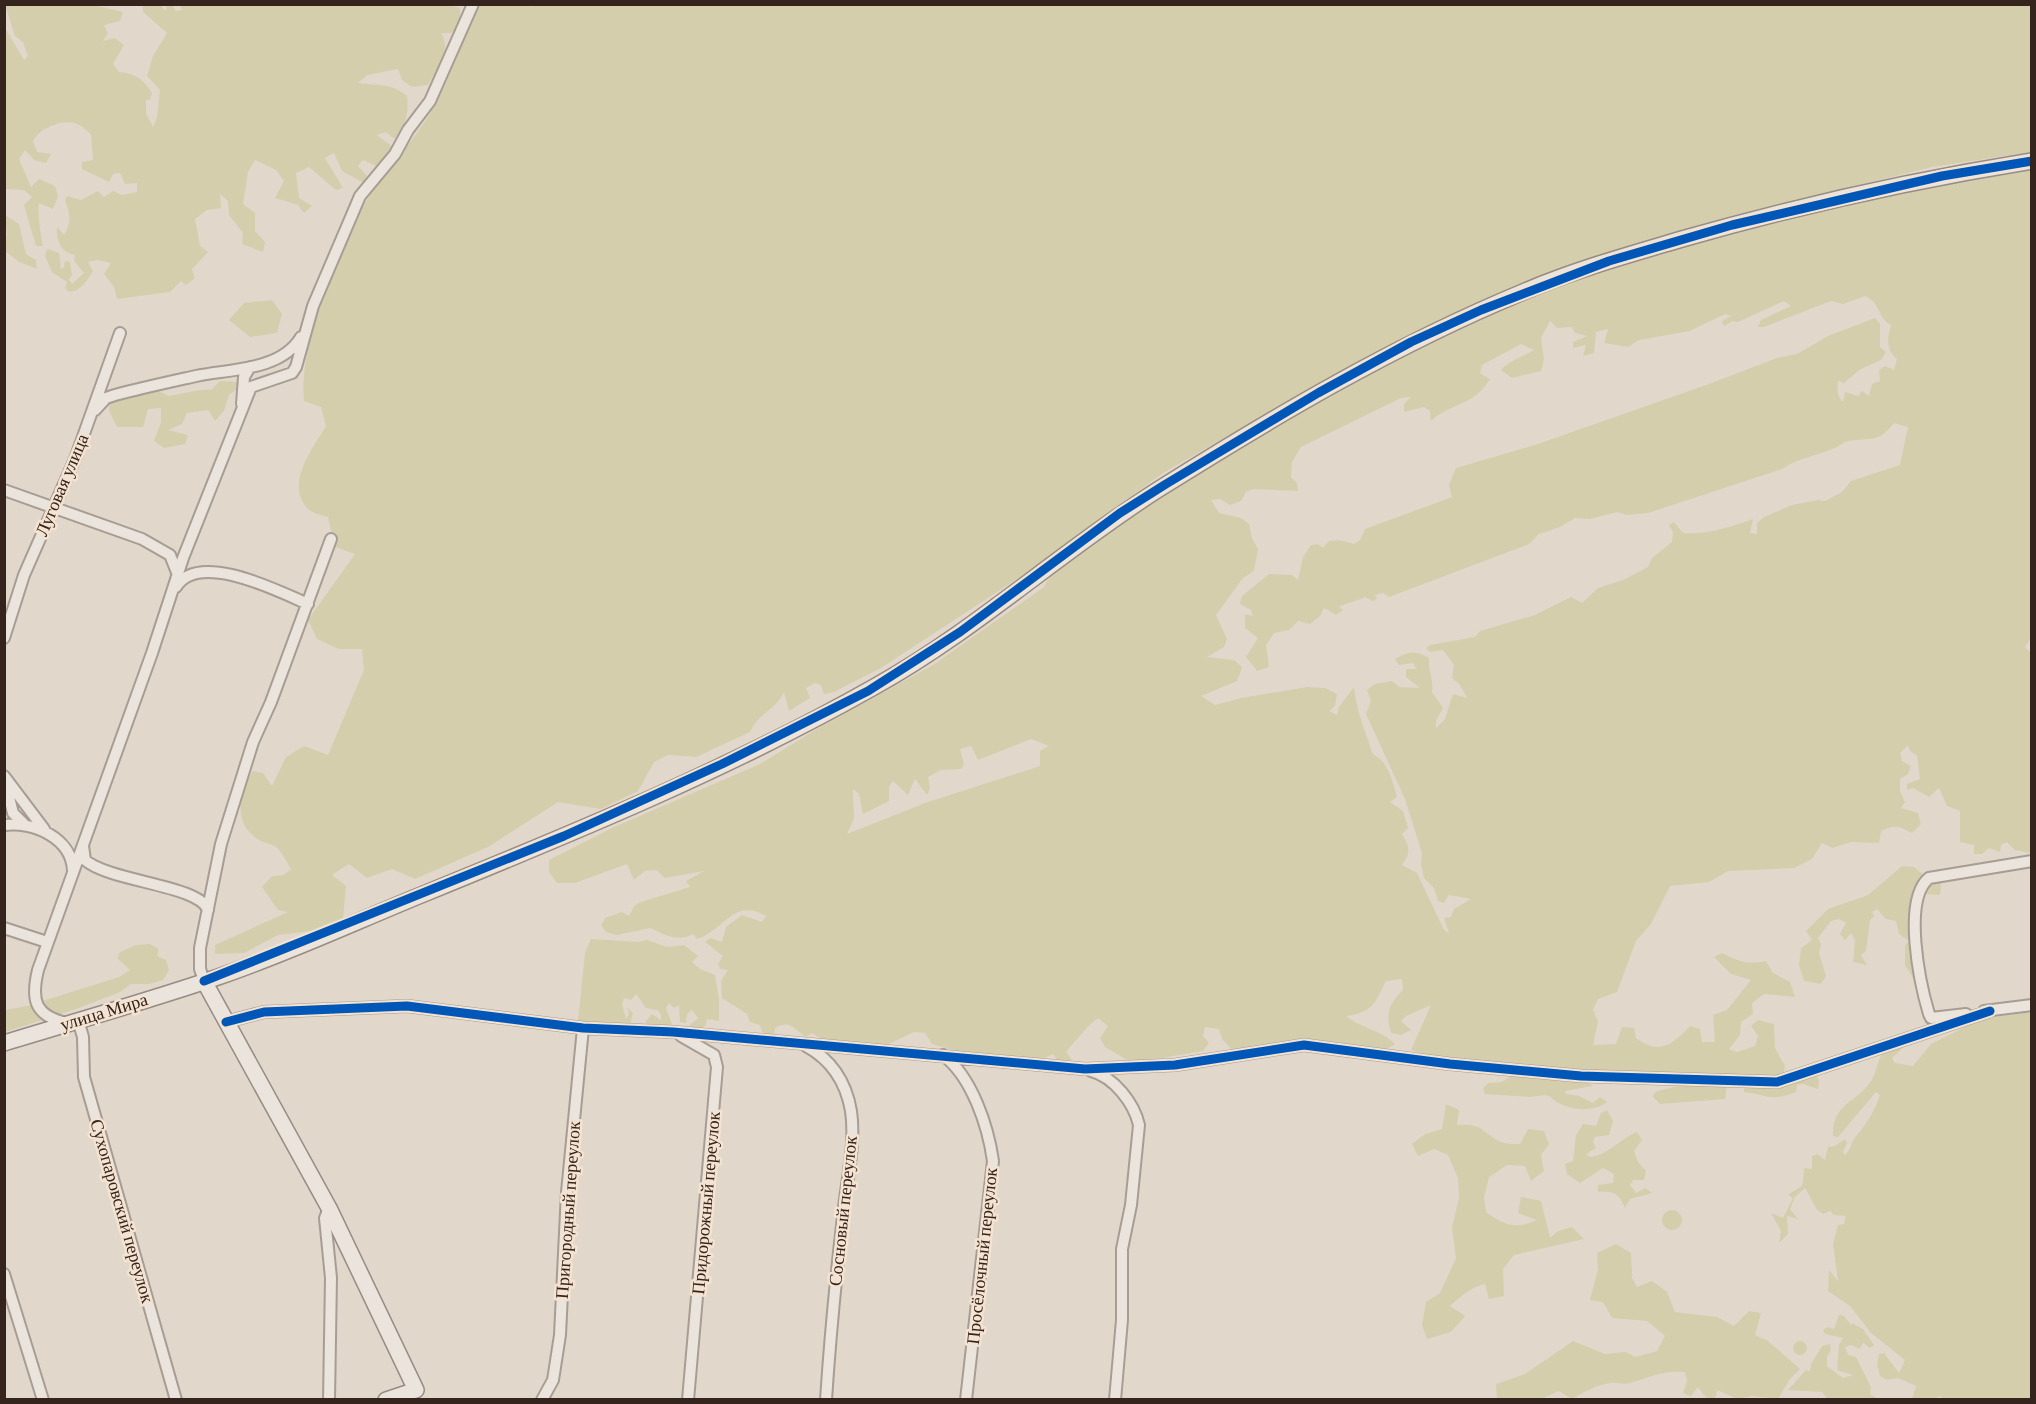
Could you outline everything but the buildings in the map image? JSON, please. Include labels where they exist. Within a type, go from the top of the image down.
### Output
[{"type":"street","points":[[91,415],[106,398],[221,371],[250,367],[289,351],[296,345],[360,196],[395,154],[408,130],[430,101],[473,4]]},
{"type":"street","name":"улица Мира","points":[[4,1043],[204,981],[564,837],[722,764],[868,691],[916,662],[1120,513],[1318,393],[1412,342],[1481,310],[1609,261],[1732,225],[1942,176],[2031,161]]},
{"type":"street","points":[[73,1022],[45,1015],[38,1007],[34,997],[34,985],[47,942],[73,875],[83,840],[178,575],[251,387],[292,373],[296,367],[306,326]]},
{"type":"street","name":"Луговая улица","points":[[4,639],[24,575],[91,415],[120,333]]},
{"type":"street","points":[[243,407],[244,377],[250,367]]},
{"type":"street","points":[[4,490],[142,539],[170,555],[178,575]]},
{"type":"street","points":[[331,539],[264,722],[253,742],[235,798],[221,844],[200,948],[200,969],[226,1022],[329,1208],[418,1395],[386,1400]]},
{"type":"street","points":[[173,592],[181,578],[200,570],[212,571],[268,587],[308,604]]},
{"type":"street","points":[[4,776],[49,834],[69,854],[73,875]]},
{"type":"street","points":[[4,782],[13,813],[24,824],[49,834]]},
{"type":"street","points":[[4,825],[24,824]]},
{"type":"street","points":[[83,840],[83,854],[91,865],[116,875],[198,897],[208,910]]},
{"type":"street","points":[[2031,861],[1929,878],[1919,893],[1915,920],[1916,946],[1924,999],[1931,1018],[2031,1005]]},
{"type":"street","points":[[4,928],[47,942]]},
{"type":"street","points":[[226,1022],[264,1012],[407,1006],[583,1028],[673,1032],[941,1054],[1098,1072],[1117,1088],[1137,1114],[1139,1125],[1131,1205],[1122,1249],[1122,1320],[1115,1400]]},
{"type":"street","points":[[1085,1069],[1175,1065],[1304,1045],[1450,1064],[1581,1076],[1777,1082],[1990,1011]]},
{"type":"street","name":"Сухопаровский переулок","points":[[73,1022],[83,1037],[84,1077],[176,1400]]},
{"type":"street","name":"Пригородный переулок","points":[[545,1396],[560,1335],[567,1192],[583,1028]]},
{"type":"street","name":"Придорожный переулок","points":[[673,1032],[705,1048],[714,1055],[717,1066],[688,1400]]},
{"type":"street","name":"Сосновый переулок","points":[[800,1043],[818,1053],[838,1074],[846,1092],[852,1122],[826,1400]]},
{"type":"street","name":"Просёлочный переулок","points":[[941,1054],[954,1064],[964,1080],[984,1126],[993,1161],[966,1400]]},
{"type":"street","points":[[329,1208],[325,1218],[331,1278],[329,1400]]},
{"type":"street","points":[[4,1274],[44,1400]]},
{"type":"shaded area","points":[[167,4],[172,5],[176,11],[182,10],[179,4],[443,4],[460,8],[460,26],[451,33],[441,33],[444,40],[444,53],[428,85],[412,87],[402,80],[398,69],[367,75],[358,83],[395,88],[407,96],[408,102],[403,128],[397,138],[393,138],[386,132],[377,135],[393,147],[388,156],[376,166],[363,160],[358,166],[367,176],[364,183],[342,171],[334,153],[325,158],[343,188],[336,190],[309,167],[296,173],[299,198],[312,206],[304,213],[298,205],[275,198],[284,181],[276,170],[255,160],[248,172],[243,204],[255,213],[255,231],[265,242],[263,252],[242,244],[243,233],[229,215],[228,201],[220,194],[221,208],[207,210],[195,219],[200,246],[208,252],[192,269],[195,278],[186,285],[181,281],[170,292],[117,299],[114,287],[104,274],[111,263],[97,260],[88,262],[93,271],[83,285],[69,292],[65,288],[67,282],[52,272],[45,256],[47,249],[59,253],[61,269],[65,261],[70,262],[72,275],[69,279],[72,284],[84,273],[74,261],[75,255],[62,248],[57,236],[57,227],[64,235],[69,222],[65,200],[67,196],[81,200],[98,191],[104,197],[113,191],[122,195],[137,192],[137,183],[125,184],[120,173],[113,174],[109,182],[82,169],[82,162],[93,160],[91,134],[79,125],[69,122],[51,126],[41,132],[33,141],[37,152],[51,154],[46,163],[34,160],[25,150],[19,159],[31,187],[39,179],[55,186],[58,196],[53,209],[39,203],[43,246],[36,246],[24,205],[32,197],[24,190],[5,189],[5,28],[24,60],[28,56],[23,42],[15,36],[5,5],[93,5],[123,12],[120,21],[104,25],[108,34],[103,41],[115,38],[124,45],[113,64],[119,72],[139,78],[152,93],[150,100],[146,100],[146,113],[153,127],[157,117],[160,90],[147,76],[153,56],[167,33],[143,12],[143,5],[160,5],[166,11]]},
{"type":"shaded area","points":[[534,4],[2031,5],[2031,152],[1932,167],[1711,222],[1542,276],[1453,314],[1361,360],[1163,473],[1023,575],[881,668],[834,692],[824,694],[821,685],[815,683],[806,688],[810,698],[789,711],[784,692],[750,732],[696,757],[668,755],[654,762],[638,791],[601,809],[558,802],[488,847],[415,879],[392,869],[367,878],[349,864],[332,875],[346,886],[343,918],[311,931],[278,935],[244,953],[215,954],[215,945],[288,912],[278,910],[262,887],[272,876],[284,875],[291,869],[282,853],[276,847],[261,841],[252,834],[245,827],[242,818],[241,800],[253,771],[263,773],[272,786],[286,757],[304,746],[328,755],[364,670],[362,649],[339,649],[317,639],[308,620],[355,554],[335,547],[328,517],[314,513],[307,508],[301,498],[299,488],[303,466],[326,426],[321,407],[304,401],[307,355],[321,301],[352,225],[380,181],[435,105],[479,5],[531,5],[531,8]]},
{"type":"shaded area","points":[[2031,165],[2032,636],[2025,647],[2032,654],[2031,853],[2015,850],[2007,842],[2001,845],[2000,852],[1989,848],[1982,854],[1974,854],[1974,845],[1960,842],[1960,811],[1947,806],[1939,788],[1929,797],[1913,788],[1907,790],[1907,784],[1920,779],[1917,756],[1910,751],[1908,745],[1900,753],[1902,761],[1911,766],[1908,774],[1900,779],[1900,791],[1905,802],[1901,808],[1918,813],[1921,824],[1912,833],[1900,827],[1890,827],[1881,831],[1879,843],[1851,842],[1832,848],[1822,843],[1812,859],[1794,868],[1728,871],[1709,882],[1670,886],[1651,924],[1636,941],[1617,992],[1598,999],[1593,1010],[1598,1021],[1593,1045],[1616,1044],[1622,1027],[1634,1028],[1636,1038],[1652,1046],[1665,1046],[1678,1038],[1690,1026],[1700,1029],[1702,1042],[1715,1042],[1713,1015],[1727,1010],[1751,980],[1731,974],[1714,957],[1722,953],[1743,962],[1766,961],[1773,973],[1790,982],[1795,997],[1764,994],[1752,1003],[1753,1014],[1741,1022],[1740,1035],[1729,1049],[1737,1052],[1755,1046],[1758,1036],[1751,1026],[1758,1020],[1774,1024],[1775,1048],[1785,1066],[1783,1076],[1766,1079],[1581,1072],[1478,1063],[1424,1054],[1411,1050],[1431,1005],[1406,1016],[1401,1021],[1411,1030],[1401,1035],[1391,1033],[1388,1015],[1394,1000],[1403,990],[1402,979],[1386,981],[1372,1006],[1362,1012],[1346,1016],[1383,1035],[1395,1044],[1382,1052],[1299,1039],[1254,1049],[1232,1050],[1222,1039],[1219,1029],[1205,1027],[1203,1036],[1209,1043],[1203,1051],[1132,1063],[1105,1047],[1100,1038],[1108,1026],[1098,1018],[1066,1052],[1072,1060],[1059,1062],[1053,1054],[1040,1060],[967,1054],[932,1044],[925,1033],[914,1032],[887,1045],[821,1039],[812,1033],[806,1037],[792,1026],[784,1024],[775,1028],[774,1037],[762,1032],[760,1025],[750,1022],[747,1014],[722,998],[721,981],[728,970],[720,969],[718,964],[723,956],[705,942],[710,938],[722,942],[726,927],[742,915],[762,922],[766,916],[745,910],[729,917],[715,929],[697,939],[693,934],[676,938],[650,928],[617,935],[606,932],[601,925],[605,918],[622,912],[629,916],[634,906],[641,902],[690,887],[686,881],[704,871],[665,878],[656,870],[645,871],[634,880],[627,864],[575,883],[557,883],[549,872],[549,860],[612,828],[760,764],[817,729],[933,665],[1044,587],[1053,570],[1124,518],[1312,402],[1514,300],[1658,251],[1847,201],[1880,198],[1928,183],[1939,186],[1949,179]],"holes":[[[1865,296],[1874,302],[1883,318],[1891,325],[1888,343],[1897,359],[1894,370],[1885,366],[1879,370],[1880,381],[1872,384],[1869,396],[1862,391],[1858,396],[1845,392],[1843,402],[1839,395],[1838,381],[1844,383],[1859,370],[1881,360],[1886,352],[1880,347],[1880,324],[1875,318],[1828,336],[1797,354],[1777,358],[1535,445],[1456,468],[1449,485],[1452,497],[1365,529],[1360,540],[1354,544],[1340,540],[1329,541],[1323,548],[1318,544],[1311,545],[1303,557],[1298,580],[1292,575],[1269,574],[1242,596],[1240,604],[1251,610],[1253,616],[1245,614],[1245,628],[1258,638],[1246,657],[1257,671],[1269,667],[1266,645],[1274,633],[1289,630],[1298,621],[1310,624],[1320,616],[1324,608],[1336,615],[1343,610],[1339,607],[1365,597],[1373,601],[1377,599],[1375,595],[1383,593],[1389,597],[1529,544],[1539,534],[1560,527],[1575,518],[1590,519],[1617,512],[1627,515],[1648,513],[1782,469],[1846,442],[1879,437],[1894,423],[1908,427],[1900,465],[1851,481],[1842,492],[1825,501],[1818,500],[1792,505],[1764,517],[1757,523],[1757,534],[1750,533],[1753,519],[1701,533],[1683,533],[1674,522],[1669,525],[1673,532],[1672,542],[1652,558],[1648,567],[1623,580],[1598,588],[1582,603],[1571,597],[1535,615],[1480,631],[1475,637],[1430,645],[1426,648],[1430,652],[1443,650],[1454,665],[1452,678],[1460,685],[1467,698],[1453,694],[1445,719],[1436,728],[1436,721],[1443,708],[1432,692],[1429,658],[1412,653],[1395,659],[1399,665],[1413,663],[1417,669],[1406,669],[1406,677],[1420,688],[1399,687],[1392,681],[1375,684],[1367,690],[1371,701],[1366,714],[1405,799],[1422,853],[1421,864],[1424,878],[1434,888],[1438,901],[1444,903],[1449,895],[1471,899],[1454,909],[1451,917],[1444,918],[1449,933],[1444,930],[1417,873],[1402,865],[1408,850],[1402,834],[1408,828],[1403,811],[1390,802],[1397,797],[1393,783],[1385,765],[1372,752],[1359,712],[1354,687],[1339,707],[1337,715],[1329,711],[1335,706],[1337,694],[1325,688],[1307,687],[1241,698],[1215,705],[1201,696],[1237,681],[1242,667],[1234,660],[1207,657],[1224,647],[1227,639],[1216,615],[1243,578],[1254,571],[1258,549],[1252,538],[1249,524],[1241,518],[1219,513],[1211,500],[1220,499],[1230,505],[1241,501],[1246,492],[1253,489],[1298,491],[1297,483],[1291,477],[1292,462],[1301,447],[1401,398],[1411,397],[1404,404],[1404,412],[1424,407],[1430,411],[1431,421],[1470,399],[1484,388],[1490,379],[1480,373],[1482,365],[1521,344],[1534,350],[1509,363],[1501,370],[1512,378],[1541,371],[1544,359],[1541,338],[1550,321],[1557,328],[1572,327],[1575,333],[1587,336],[1573,342],[1573,348],[1586,345],[1583,356],[1594,353],[1596,332],[1608,329],[1604,343],[1628,347],[1639,340],[1690,331],[1725,314],[1731,316],[1722,321],[1724,326],[1733,321],[1738,322],[1784,301],[1791,306],[1761,320],[1758,327],[1764,327],[1831,301],[1843,304]],[[1031,739],[1049,746],[1040,751],[1040,766],[925,803],[847,834],[854,819],[853,789],[859,794],[863,814],[889,801],[889,787],[893,781],[908,795],[915,779],[927,795],[930,789],[928,777],[941,770],[961,769],[964,764],[960,749],[971,746],[978,760]]]},
{"type":"shaded area","points":[[5,215],[19,224],[26,254],[36,260],[37,269],[19,262],[5,251],[5,237],[7,236]]},
{"type":"shaded area","points":[[272,300],[282,314],[277,333],[250,337],[229,320],[244,303]]},
{"type":"shaded area","points":[[220,381],[239,382],[239,388],[229,395],[224,411],[215,421],[208,410],[187,413],[182,424],[168,430],[188,435],[185,444],[164,448],[154,441],[161,422],[161,408],[148,409],[143,427],[117,427],[109,411],[110,395],[147,389],[168,396],[211,390]]},
{"type":"shaded area","points":[[1902,866],[1914,867],[1925,876],[1937,873],[1941,884],[1940,895],[1925,894],[1919,907],[1920,980],[1913,978],[1905,965],[1905,946],[1909,941],[1899,934],[1896,921],[1886,919],[1877,909],[1872,912],[1874,916],[1870,920],[1866,951],[1861,955],[1867,965],[1853,962],[1855,940],[1851,933],[1845,940],[1840,934],[1846,923],[1839,919],[1831,921],[1818,938],[1821,944],[1819,953],[1826,976],[1821,984],[1804,981],[1799,965],[1801,948],[1812,940],[1806,931],[1828,909],[1868,895]]},
{"type":"shaded area","points":[[591,939],[639,942],[647,940],[667,947],[684,945],[698,956],[692,962],[700,969],[715,975],[719,999],[719,1021],[707,1019],[705,1026],[695,1031],[690,1025],[698,1018],[692,1010],[687,1014],[686,1023],[680,1022],[679,1005],[674,1008],[669,1003],[666,1008],[672,1024],[669,1029],[652,1027],[645,1022],[652,1014],[661,1020],[661,1014],[657,1010],[646,1008],[636,994],[631,1000],[624,998],[622,1004],[626,1019],[629,1014],[627,1007],[633,1013],[630,1025],[587,1026],[578,1021],[585,953]]},
{"type":"shaded area","points":[[150,944],[159,949],[157,956],[166,960],[169,970],[163,980],[149,984],[131,984],[120,992],[79,1008],[5,1032],[5,1010],[27,1006],[119,977],[130,970],[117,958],[120,952],[136,945]]},
{"type":"shaded area","points":[[2031,1012],[2031,1399],[1944,1400],[1940,1396],[1934,1399],[1912,1399],[1916,1386],[1898,1378],[1887,1380],[1880,1376],[1877,1365],[1879,1354],[1884,1353],[1899,1373],[1905,1360],[1871,1333],[1850,1306],[1828,1291],[1829,1270],[1838,1281],[1833,1244],[1838,1225],[1844,1224],[1846,1216],[1834,1215],[1830,1211],[1823,1214],[1817,1210],[1805,1188],[1795,1197],[1790,1209],[1798,1219],[1787,1216],[1788,1234],[1779,1243],[1781,1231],[1771,1213],[1783,1218],[1793,1198],[1788,1195],[1802,1186],[1804,1168],[1812,1169],[1812,1156],[1817,1154],[1825,1160],[1828,1147],[1835,1146],[1845,1139],[1847,1143],[1843,1152],[1845,1155],[1848,1151],[1872,1113],[1880,1095],[1876,1092],[1838,1137],[1833,1136],[1836,1117],[1846,1104],[1866,1088],[1875,1074],[1884,1051],[1903,1048],[1892,1058],[1895,1063],[1913,1066],[1931,1044],[1981,1019]]},
{"type":"shaded area","points":[[1814,1072],[1819,1080],[1818,1089],[1803,1084],[1797,1085],[1796,1092],[1781,1097],[1744,1092],[1744,1087],[1749,1084]]},
{"type":"shaded area","points":[[1514,1074],[1585,1081],[1593,1086],[1565,1091],[1566,1094],[1579,1096],[1593,1103],[1600,1097],[1607,1102],[1589,1109],[1582,1109],[1563,1105],[1545,1095],[1530,1097],[1485,1094],[1483,1088],[1488,1083],[1502,1082]]},
{"type":"shaded area","points":[[1687,1084],[1727,1084],[1725,1099],[1660,1104],[1652,1096],[1657,1091]]},
{"type":"shaded area","points":[[1446,1104],[1459,1110],[1457,1125],[1473,1125],[1501,1142],[1510,1144],[1520,1144],[1528,1129],[1544,1131],[1549,1144],[1541,1155],[1544,1171],[1531,1181],[1525,1166],[1507,1165],[1489,1177],[1484,1198],[1486,1212],[1510,1225],[1523,1225],[1537,1220],[1518,1213],[1521,1197],[1541,1201],[1550,1238],[1558,1231],[1572,1227],[1584,1239],[1514,1255],[1503,1269],[1504,1296],[1489,1299],[1485,1284],[1470,1290],[1450,1306],[1465,1316],[1451,1332],[1427,1339],[1422,1325],[1426,1302],[1440,1293],[1456,1258],[1452,1227],[1459,1198],[1458,1178],[1448,1155],[1434,1149],[1418,1156],[1412,1144],[1425,1134],[1442,1129]]},
{"type":"shaded area","points":[[1607,1110],[1613,1121],[1609,1135],[1595,1137],[1593,1141],[1596,1148],[1586,1154],[1590,1157],[1597,1156],[1637,1132],[1642,1140],[1634,1151],[1638,1162],[1646,1171],[1644,1180],[1633,1180],[1630,1185],[1636,1193],[1645,1188],[1652,1193],[1630,1199],[1625,1208],[1615,1194],[1598,1192],[1598,1185],[1613,1183],[1614,1174],[1603,1168],[1580,1183],[1567,1174],[1565,1164],[1573,1161],[1576,1135],[1583,1124],[1596,1126],[1601,1113]]},
{"type":"shaded area","points":[[1672,1210],[1679,1213],[1682,1220],[1679,1227],[1672,1230],[1665,1227],[1662,1220],[1665,1213]]},
{"type":"shaded area","points":[[1616,1244],[1631,1253],[1632,1278],[1637,1287],[1652,1281],[1667,1292],[1675,1312],[1717,1317],[1734,1326],[1749,1311],[1761,1313],[1755,1335],[1768,1341],[1800,1369],[1790,1379],[1778,1399],[1752,1396],[1737,1399],[1717,1390],[1715,1399],[1709,1399],[1698,1387],[1691,1396],[1683,1393],[1687,1381],[1685,1372],[1670,1372],[1628,1384],[1606,1384],[1590,1389],[1572,1399],[1559,1391],[1541,1399],[1497,1399],[1496,1384],[1525,1374],[1573,1341],[1605,1354],[1625,1352],[1636,1357],[1657,1351],[1665,1336],[1647,1321],[1612,1318],[1603,1302],[1590,1300],[1598,1270],[1597,1253]]},
{"type":"shaded area","points":[[1839,1315],[1844,1316],[1852,1326],[1852,1323],[1863,1329],[1874,1345],[1870,1348],[1863,1343],[1860,1349],[1851,1345],[1845,1347],[1848,1355],[1856,1357],[1871,1387],[1870,1394],[1878,1399],[1828,1399],[1822,1392],[1788,1390],[1806,1370],[1810,1372],[1811,1364],[1822,1346],[1830,1344],[1831,1350],[1827,1357],[1827,1366],[1843,1378],[1853,1375],[1837,1370],[1839,1345],[1843,1338],[1825,1334],[1823,1330],[1828,1327],[1834,1329]]},
{"type":"shaded area","points":[[1800,1341],[1805,1343],[1807,1348],[1805,1353],[1800,1355],[1795,1353],[1793,1348],[1795,1343]]},
{"type":"cycle path","points":[[204,981],[564,836],[722,764],[868,691],[960,632],[1120,513],[1166,484],[1318,393],[1411,342],[1481,310],[1609,261],[1732,225],[1942,176],[2032,161]]},
{"type":"cycle path","points":[[226,1022],[264,1012],[407,1006],[583,1028],[673,1032],[1085,1069],[1175,1065],[1304,1045],[1450,1064],[1581,1076],[1777,1082],[1990,1011]]}]
